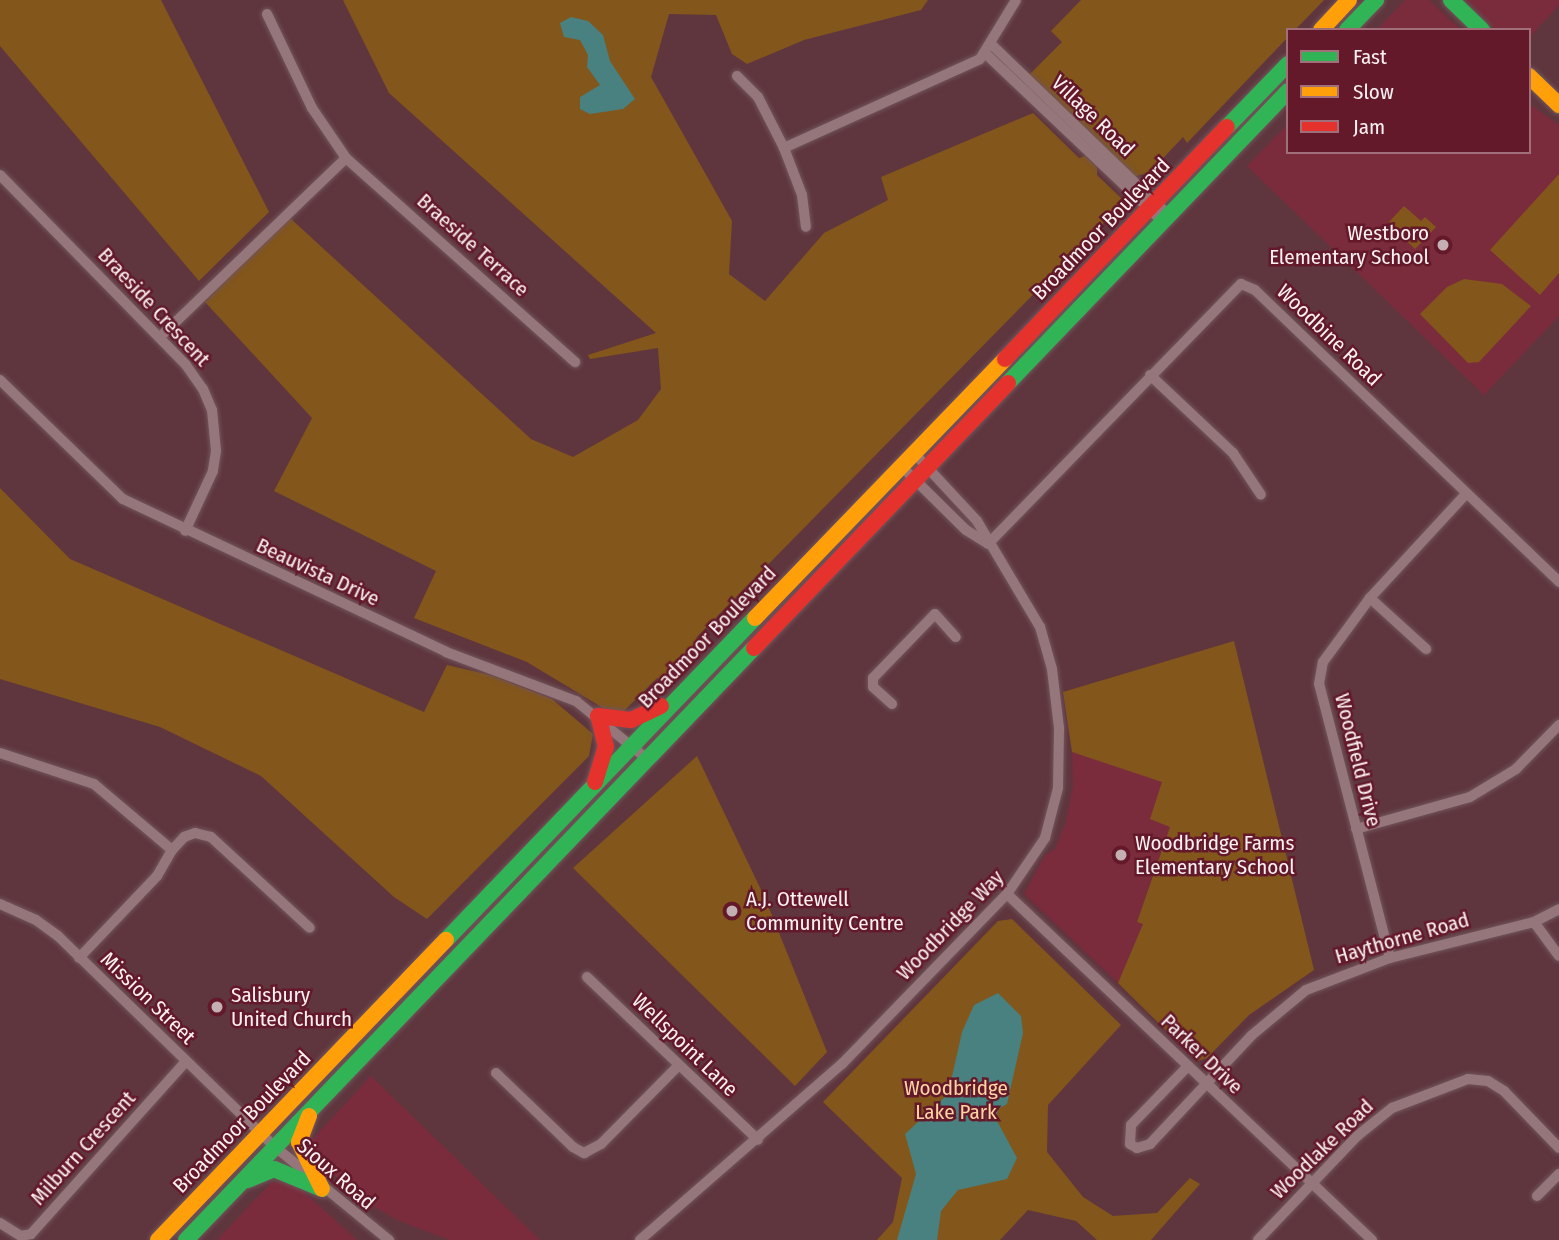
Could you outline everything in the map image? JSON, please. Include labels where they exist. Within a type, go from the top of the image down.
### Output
[{"type":"main road","points":[[1323,28],[1349,0]]},
{"type":"main road","points":[[1349,28],[1376,0]]},
{"type":"main road","points":[[1451,0],[1480,28]]},
{"type":"main road","name":"Broadmoor Boulevard","points":[[158,1240],[1286,66]]},
{"type":"main road","points":[[1531,78],[1559,105]]},
{"type":"main road","name":"Broadmoor Boulevard","points":[[186,1240],[322,1095],[1286,93]]},
{"type":"main road","points":[[593,787],[606,747],[598,716],[638,719],[685,690]]},
{"type":"main road","points":[[322,1095],[303,1127],[299,1142],[323,1189]]},
{"type":"main road","points":[[222,1202],[243,1183],[274,1169],[323,1189]]},
{"type":"street","points":[[784,148],[988,49],[1016,0]]},
{"type":"street","name":"Braeside Terrace","points":[[267,14],[312,108],[346,158],[575,362]]},
{"type":"street","name":"Village Road","points":[[988,49],[1166,218]]},
{"type":"street","points":[[737,76],[758,97],[784,148],[802,195],[806,227]]},
{"type":"street","points":[[160,337],[346,158]]},
{"type":"street","name":"Braeside Crescent","points":[[0,175],[160,337],[203,389],[216,439],[213,471],[185,531]]},
{"type":"street","name":"Woodbine Road","points":[[988,544],[1235,287],[1247,286],[1559,582]]},
{"type":"street","points":[[1150,375],[1233,453],[1261,495]]},
{"type":"street","name":"Beauvista Drive","points":[[0,380],[109,489],[185,531],[446,652],[535,682],[598,716],[646,758]]},
{"type":"street","name":"Woodbridge Way","points":[[640,1240],[673,1208],[758,1140],[842,1063],[1007,894],[1035,857],[1053,812],[1059,728],[1052,669],[1040,627],[1013,576],[988,544],[977,521],[914,453]]},
{"type":"street","name":"Woodbridge Way","points":[[901,466],[966,530],[988,544]]},
{"type":"street","name":"Woodfield Drive","points":[[1390,958],[1319,684],[1323,662],[1370,598],[1465,495]]},
{"type":"street","points":[[1370,598],[1426,649]]},
{"type":"street","points":[[892,704],[873,687],[873,678],[935,614],[956,637]]},
{"type":"street","points":[[1356,829],[1470,797],[1516,769],[1559,725]]},
{"type":"street","points":[[0,753],[94,784],[172,850]]},
{"type":"street","points":[[79,958],[157,876],[172,850],[184,837],[195,833],[211,837],[310,928]]},
{"type":"street","name":"Parker Drive","points":[[1007,894],[1372,1240]]},
{"type":"street","name":"Mission Street","points":[[0,904],[36,920],[261,1132]]},
{"type":"street","name":"Haythorne Road","points":[[1188,1066],[1131,1125],[1130,1144],[1137,1148],[1150,1144],[1208,1086],[1252,1035],[1306,990],[1390,958],[1534,922],[1559,909]]},
{"type":"street","points":[[1534,922],[1559,957]]},
{"type":"street","name":"Wellspoint Lane","points":[[587,976],[758,1140]]},
{"type":"street","name":"Milburn Crescent","points":[[0,1223],[21,1236],[31,1234],[186,1061]]},
{"type":"street","points":[[496,1073],[573,1147],[584,1153],[601,1144],[678,1066]]},
{"type":"street","name":"Woodlake Road","points":[[1258,1240],[1357,1136],[1392,1108],[1468,1080],[1488,1081],[1504,1091],[1559,1148]]},
{"type":"street","name":"Sioux Road","points":[[261,1132],[323,1189],[389,1240]]},
{"type":"street","points":[[1537,1196],[1559,1174]]},
{"type":"shaded area","points":[[1405,0],[1429,0],[1459,28],[1379,28]]},
{"type":"shaded area","points":[[1467,0],[1559,0],[1559,5],[1531,36],[1531,28],[1494,28]]},
{"type":"shaded area","name":"Westboro Elementary School","points":[[1531,105],[1559,125],[1559,316],[1484,395],[1247,166],[1286,126],[1286,154],[1531,154]]},
{"type":"shaded area","points":[[1072,752],[1163,782],[1170,827],[1137,921],[1143,924],[1118,983],[1024,894],[1045,855],[1055,849],[1066,822],[1073,786]]},
{"type":"shaded area","points":[[371,1076],[540,1240],[449,1240],[397,1220],[357,1197],[323,1164],[309,1143]]},
{"type":"shaded area","points":[[272,1182],[294,1183],[357,1240],[217,1240]]},
{"type":"green space","points":[[0,0],[161,0],[269,212],[199,281],[0,46]]},
{"type":"green space","points":[[343,0],[928,0],[921,10],[804,40],[747,64],[732,54],[716,15],[669,14],[651,77],[732,221],[729,274],[765,301],[824,233],[888,200],[881,177],[1033,113],[1079,158],[1085,156],[1097,167],[1097,175],[1121,198],[1121,205],[696,638],[700,645],[668,684],[657,678],[618,717],[527,662],[414,618],[436,571],[274,491],[312,418],[205,302],[290,218],[531,439],[573,457],[638,420],[661,389],[658,348],[590,359],[588,355],[656,333],[389,93]]},
{"type":"green space","points":[[1081,0],[1324,0],[1297,28],[1286,28],[1286,39],[1187,143],[1183,137],[1150,172],[1134,177],[1028,76],[1062,42],[1051,31]]},
{"type":"green space","points":[[1559,174],[1559,273],[1540,295],[1490,250]]},
{"type":"green space","points":[[1404,206],[1421,221],[1425,217],[1436,227],[1415,249],[1388,223]]},
{"type":"green space","points":[[1464,279],[1502,284],[1531,306],[1479,362],[1468,363],[1420,314],[1447,287]]},
{"type":"green space","points":[[0,488],[70,559],[424,712],[447,665],[490,675],[552,699],[593,734],[589,756],[427,919],[394,897],[261,776],[160,727],[0,679]]},
{"type":"green space","points":[[1234,641],[1314,970],[1249,1015],[1207,1058],[1197,1061],[1118,983],[1143,924],[1137,922],[1170,827],[1150,819],[1162,782],[1072,752],[1063,692]]},
{"type":"green space","points":[[697,756],[765,898],[827,1052],[795,1086],[573,868]]},
{"type":"green space","name":"Woodbridge Lake Park","points":[[1012,919],[1121,1025],[1048,1105],[1047,1152],[1083,1197],[1113,1216],[1157,1213],[1190,1178],[1200,1184],[1151,1240],[1097,1240],[1076,1221],[1028,1210],[1000,1240],[877,1240],[893,1222],[902,1178],[823,1102],[998,921]]},
{"type":"water","points":[[571,17],[588,21],[603,35],[610,61],[635,99],[623,109],[590,114],[580,109],[580,97],[600,85],[587,67],[588,55],[580,40],[564,37],[560,23]]},
{"type":"water","points":[[998,993],[1021,1016],[1023,1033],[1007,1104],[998,1109],[996,1119],[1017,1158],[1007,1179],[958,1190],[941,1211],[937,1240],[897,1240],[916,1174],[905,1134],[948,1094],[962,1032],[974,1005]]},
{"type":"traffic: fast","points":[[1349,28],[1376,0]]},
{"type":"traffic: fast","points":[[1451,0],[1480,28]]},
{"type":"traffic: fast","points":[[1227,127],[1286,66]]},
{"type":"traffic: fast","points":[[1008,383],[1286,93]]},
{"type":"traffic: fast","points":[[446,940],[755,618]]},
{"type":"traffic: fast","points":[[186,1240],[754,648]]},
{"type":"traffic: fast","points":[[248,1180],[274,1169],[322,1189]]},
{"type":"traffic: slow","points":[[1323,28],[1349,0]]},
{"type":"traffic: slow","points":[[1531,78],[1559,105]]},
{"type":"traffic: slow","points":[[755,618],[1005,359]]},
{"type":"traffic: slow","points":[[158,1240],[446,940]]},
{"type":"traffic: slow","points":[[309,1116],[299,1142],[322,1189]]},
{"type":"traffic: jam","points":[[1005,359],[1227,127]]},
{"type":"traffic: jam","points":[[754,648],[1008,383]]},
{"type":"traffic: jam","points":[[595,782],[606,747],[598,716],[631,720],[661,706]]},
{"type":"place","name":"Westboro Elementary School","points":[[1443,245]]},
{"type":"place","name":"Woodbridge Farms Elementary School","points":[[1121,855]]},
{"type":"place","name":"A.J. Ottewell Community Centre","points":[[732,911]]},
{"type":"place","name":"Salisbury United Church","points":[[217,1007]]}]
